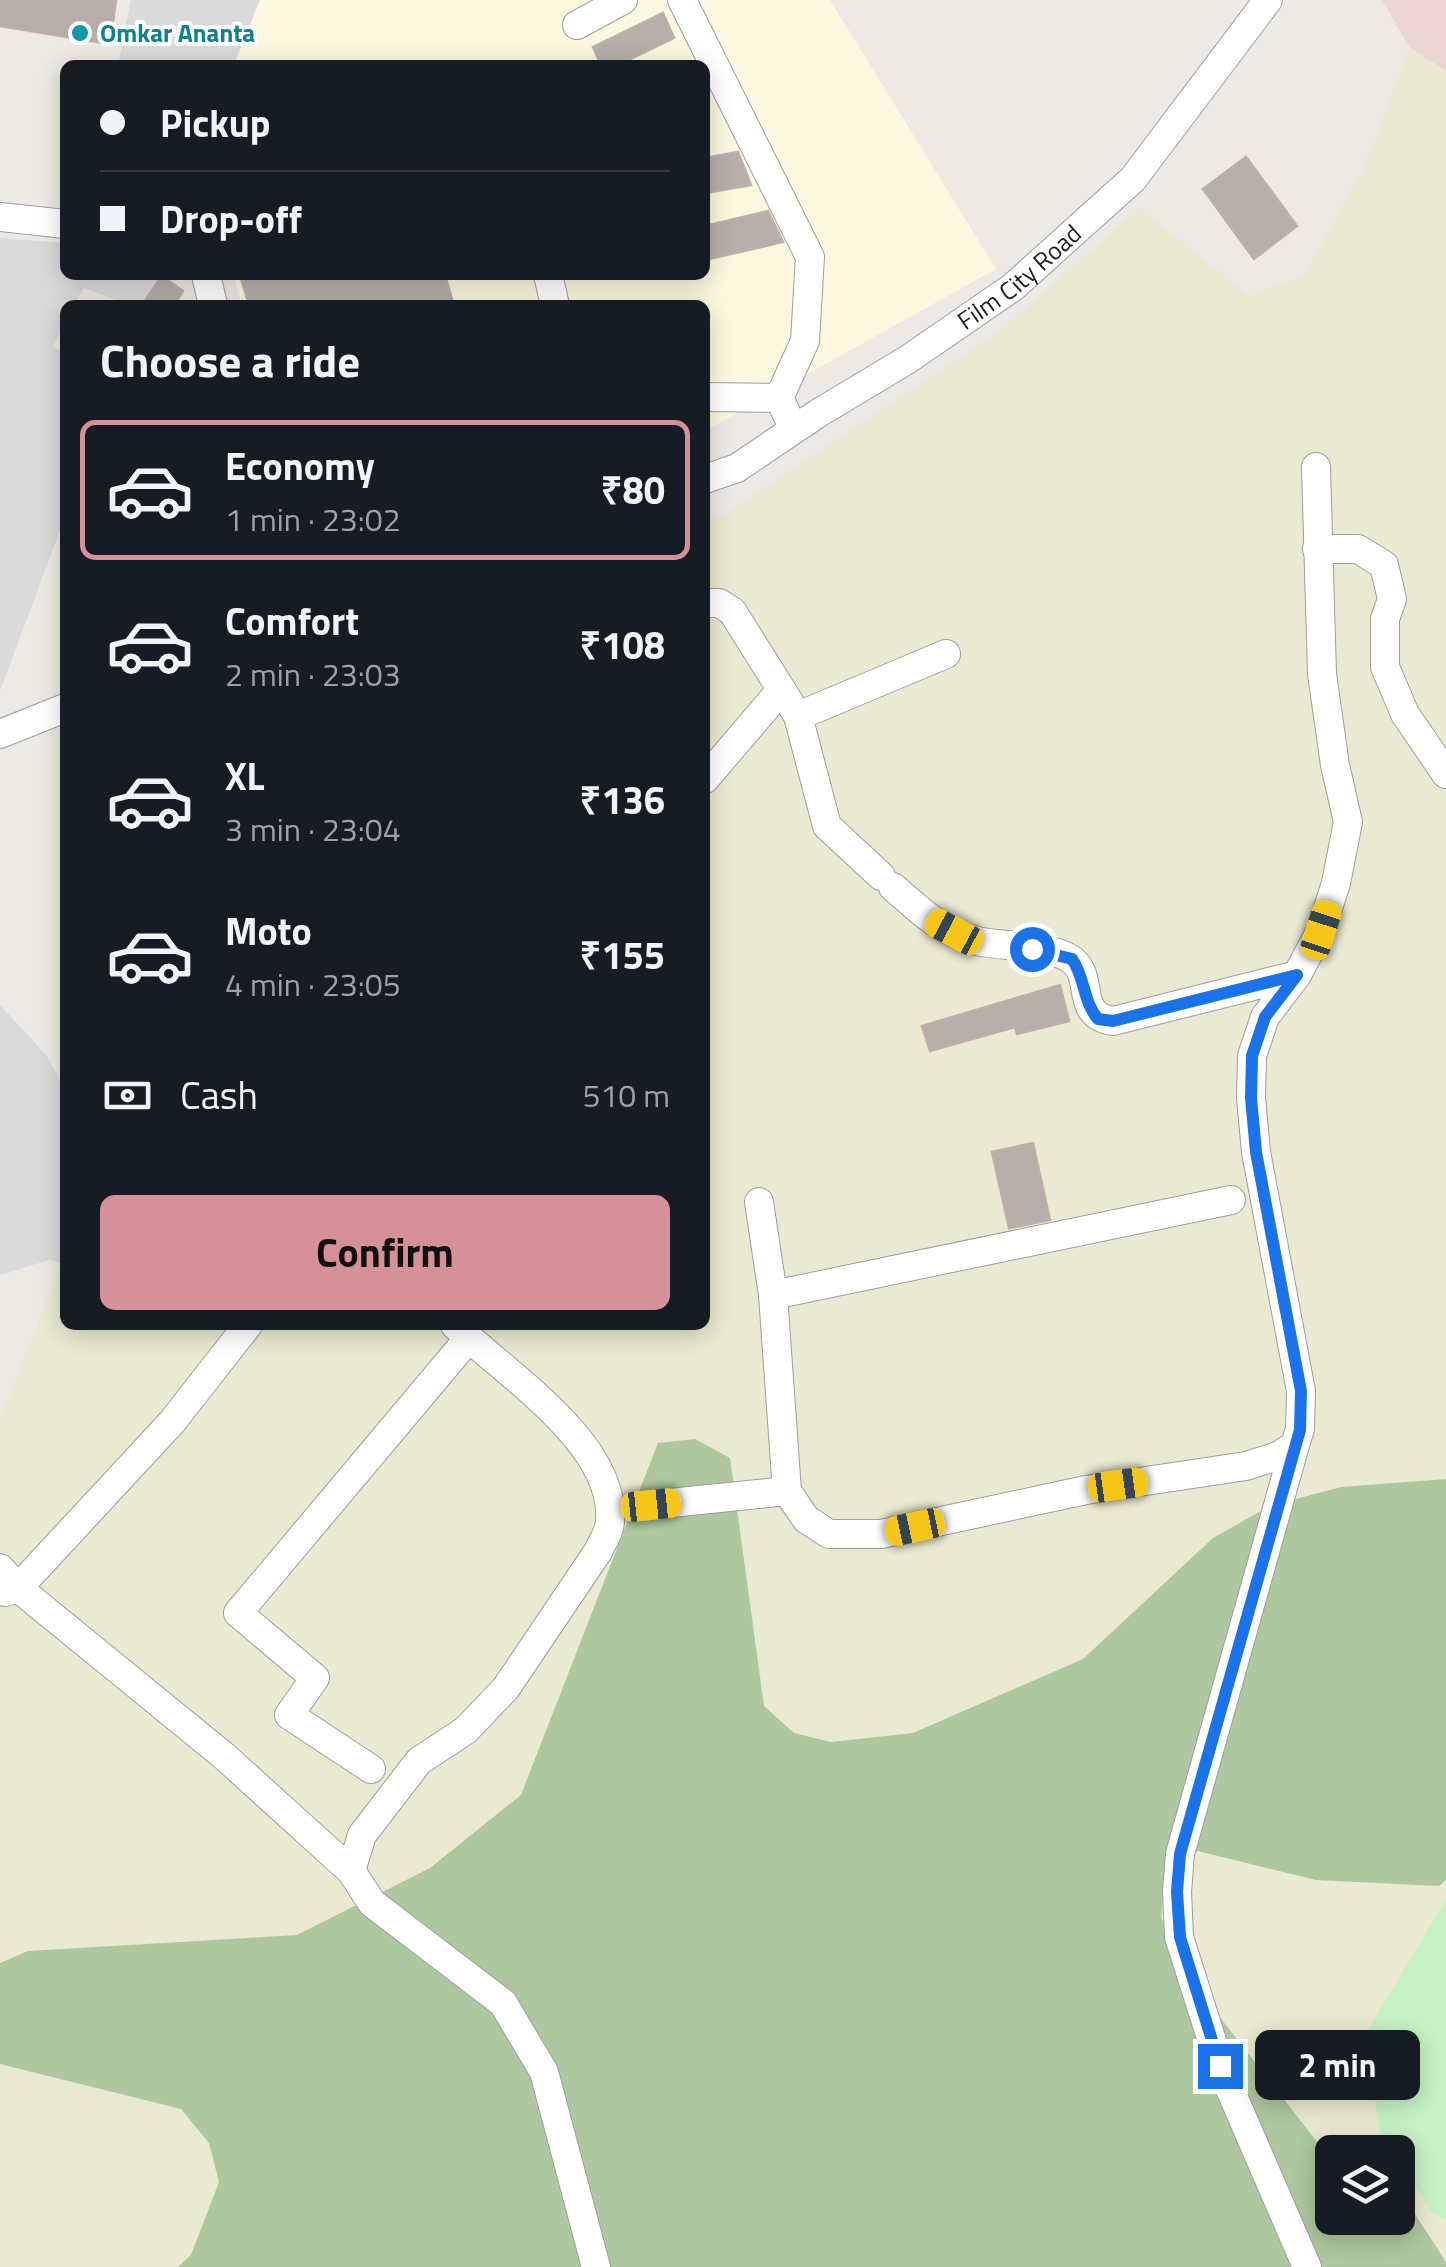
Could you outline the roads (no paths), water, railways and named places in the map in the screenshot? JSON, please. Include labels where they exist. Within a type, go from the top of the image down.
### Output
[{"type":"street","points":[[577,25],[623,0]]},
{"type":"street","points":[[682,0],[810,257],[805,341],[779,398]]},
{"type":"street","name":"Film City Road","points":[[710,477],[737,468],[908,360],[1013,287],[1133,179],[1266,0]]},
{"type":"street","points":[[0,217],[60,223]]},
{"type":"street","points":[[710,397],[779,398]]},
{"type":"street","points":[[779,398],[794,429]]},
{"type":"street","points":[[1307,2267],[1220,2066],[1180,1937],[1177,1892],[1180,1854],[1300,1430],[1301,1391],[1256,1152],[1251,1098],[1252,1056],[1265,1017],[1297,975],[1321,930],[1336,883],[1348,822],[1322,674],[1316,467]]},
{"type":"street","points":[[1317,549],[1358,549],[1384,564],[1392,599],[1385,619],[1385,667],[1404,714],[1446,774]]},
{"type":"street","points":[[710,604],[720,604],[732,611],[798,716],[827,826],[932,921],[976,941],[1072,959],[1079,969],[1091,1011],[1098,1019],[1113,1021],[1297,975]]},
{"type":"street","points":[[798,716],[946,654]]},
{"type":"street","points":[[710,773],[782,690]]},
{"type":"street","points":[[0,734],[60,710]]},
{"type":"street","points":[[773,1296],[1231,1200]]},
{"type":"street","points":[[758,1202],[773,1296],[787,1491],[806,1519],[829,1534],[880,1534],[1086,1490],[1246,1466],[1278,1456],[1295,1444]]},
{"type":"street","points":[[244,1330],[172,1422],[6,1583],[224,1756],[351,1871],[372,1903],[503,2003],[544,2072],[596,2267]]},
{"type":"street","points":[[351,1871],[362,1835],[419,1761],[466,1730],[506,1688],[599,1550],[610,1525],[605,1482],[577,1436],[462,1332],[238,1613],[314,1678],[288,1715],[370,1768]]},
{"type":"street","points":[[651,1505],[787,1491]]},
{"type":"place","name":"Omkar Ananta","points":[[80,33]]}]
